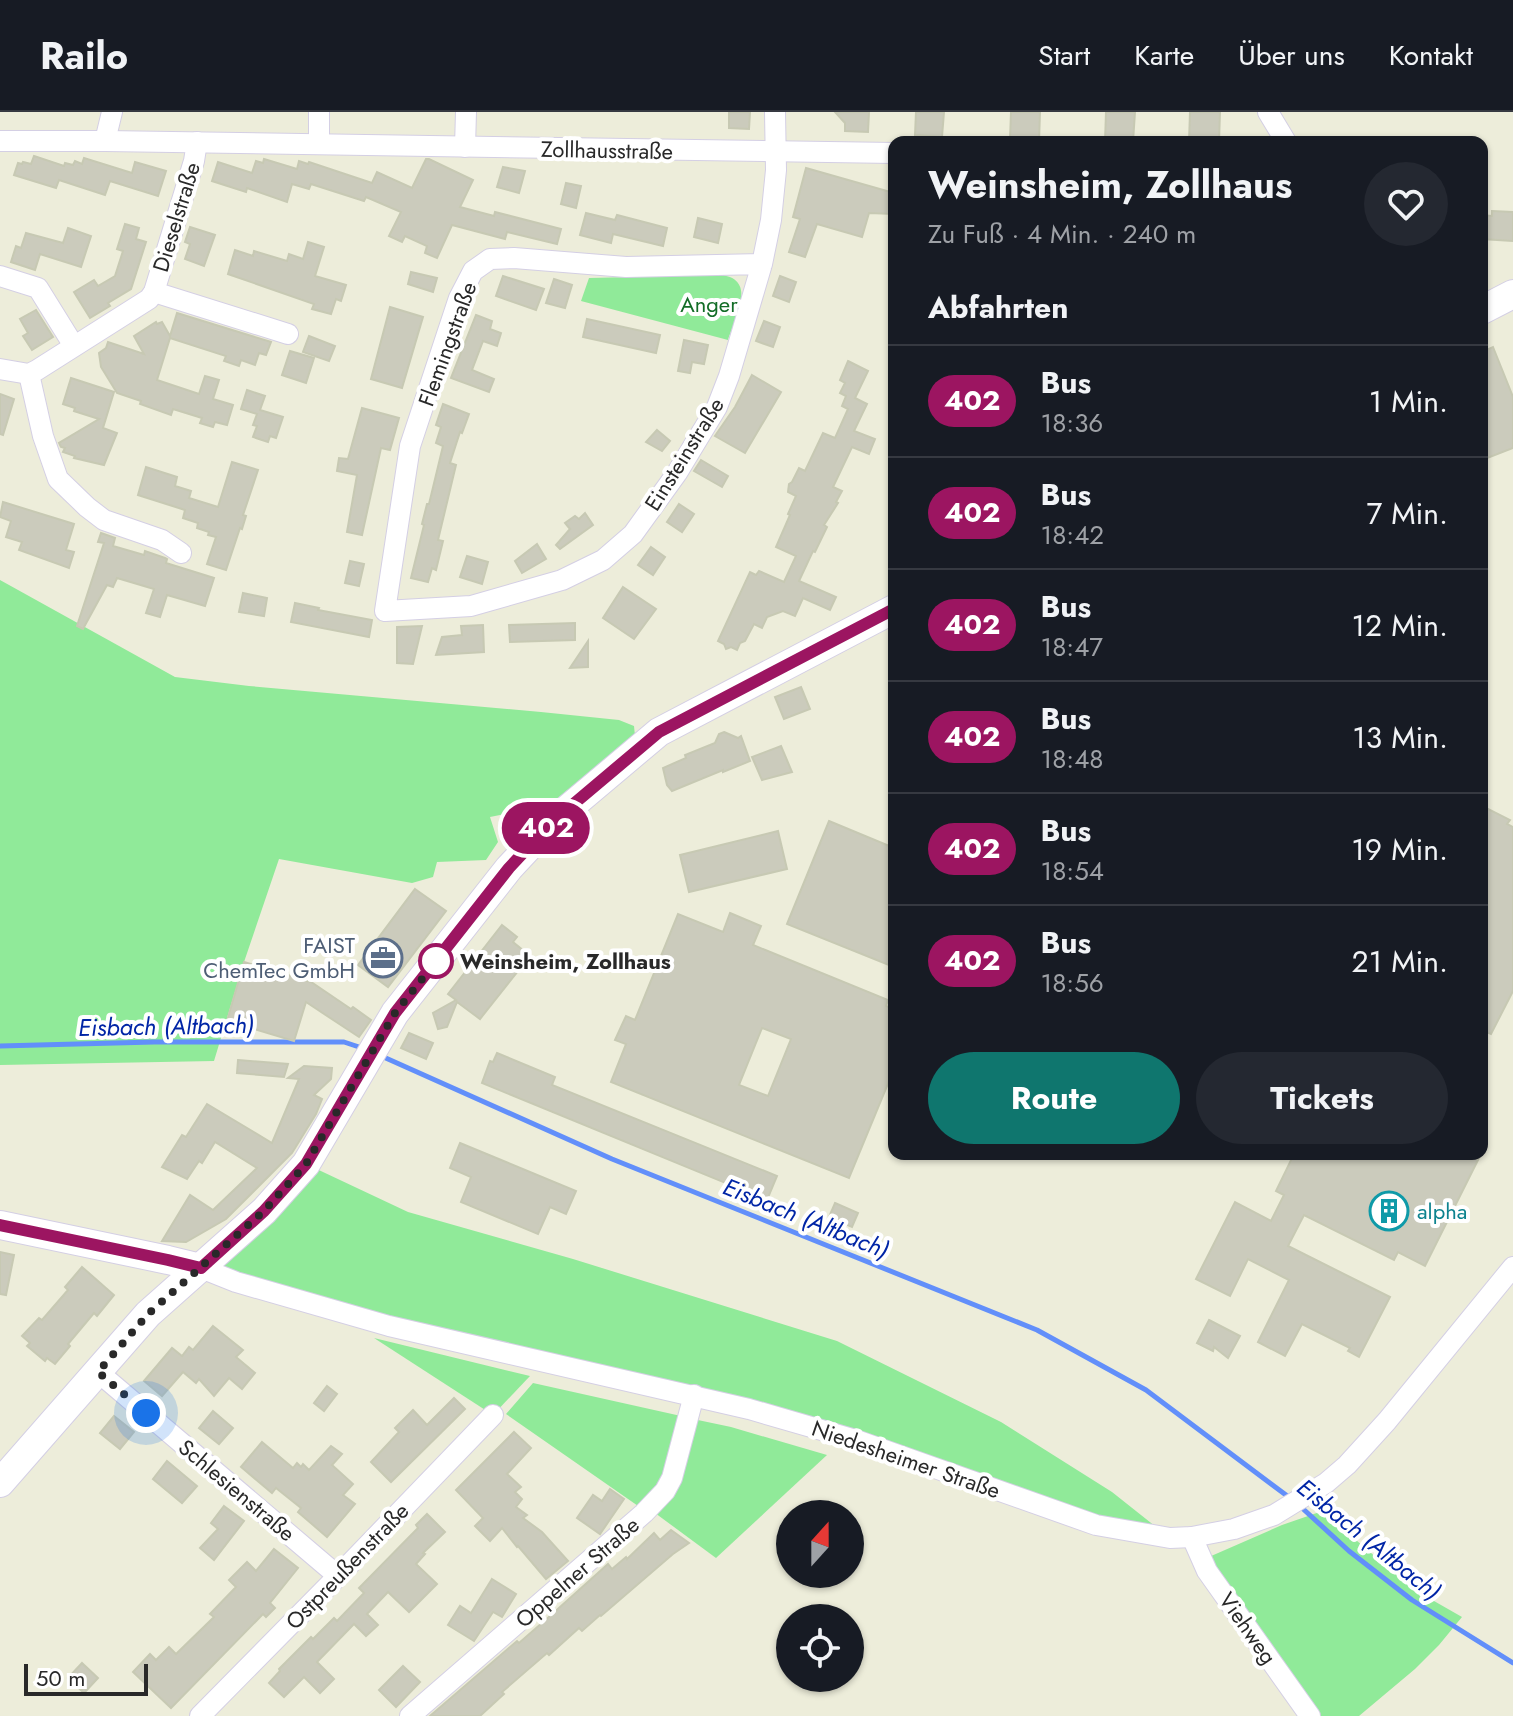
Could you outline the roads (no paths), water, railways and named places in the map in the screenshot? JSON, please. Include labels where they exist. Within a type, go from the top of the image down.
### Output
[{"type":"main road","points":[[1488,307],[1513,294]]},
{"type":"main road","points":[[0,1483],[148,1314],[264,1211],[306,1164],[395,1013],[509,868],[561,814],[659,732],[888,612]]},
{"type":"main road","points":[[0,1225],[201,1268]]},
{"type":"street","points":[[105,141],[112,112]]},
{"type":"street","points":[[319,112],[319,144]]},
{"type":"street","points":[[465,147],[466,112]]},
{"type":"street","name":"Einsteinstraße","points":[[385,611],[471,606],[562,580],[603,560],[633,534],[677,473],[717,407],[737,350],[762,264],[771,220],[775,188],[775,112]]},
{"type":"street","points":[[1268,112],[1282,136]]},
{"type":"street","name":"Zollhausstraße","points":[[0,141],[888,153]]},
{"type":"street","name":"Dieselstraße","points":[[29,374],[149,299],[154,292],[197,142]]},
{"type":"street","name":"Flemingstraße","points":[[385,611],[410,446],[459,298],[473,271],[490,259],[514,258],[626,267],[762,264]]},
{"type":"street","points":[[0,276],[38,288],[74,346]]},
{"type":"street","name":"Dieselstraße","points":[[154,292],[288,334]]},
{"type":"street","points":[[0,369],[29,374],[43,436],[58,479],[104,520],[162,540],[181,553]]},
{"type":"street","name":"Niedesheimer Straße","points":[[201,1268],[236,1282],[389,1326],[749,1409],[856,1440],[1096,1525],[1170,1538],[1234,1529],[1274,1515],[1315,1492],[1347,1465],[1387,1421],[1513,1267]]},
{"type":"street","name":"Schlesienstraße","points":[[98,1372],[338,1576]]},
{"type":"street","name":"Oppelner Straße","points":[[410,1716],[644,1513],[665,1491],[676,1464],[694,1395]]},
{"type":"street","name":"Ostpreußenstraße","points":[[200,1716],[493,1415]]},
{"type":"street","name":"Viehweg","points":[[1192,1537],[1207,1571],[1310,1716]]},
{"type":"waterway","name":"Eisbach (Altbach)","points":[[0,1046],[344,1042],[362,1048]]},
{"type":"waterway","name":"Eisbach (Altbach)","points":[[379,1055],[612,1159],[1037,1330],[1146,1390],[1290,1498]]},
{"type":"waterway","name":"Eisbach (Altbach)","points":[[1301,1507],[1349,1551],[1412,1600],[1513,1663]]},
{"type":"place","name":"FAIST ChemTec GmbH","points":[[383,958]]},
{"type":"place","name":"Weinsheim, Zollhaus","points":[[436,961]]},
{"type":"place","name":"alpha","points":[[1389,1211]]},
{"type":"park label","name":"Anger","points":[[709,304]]}]
